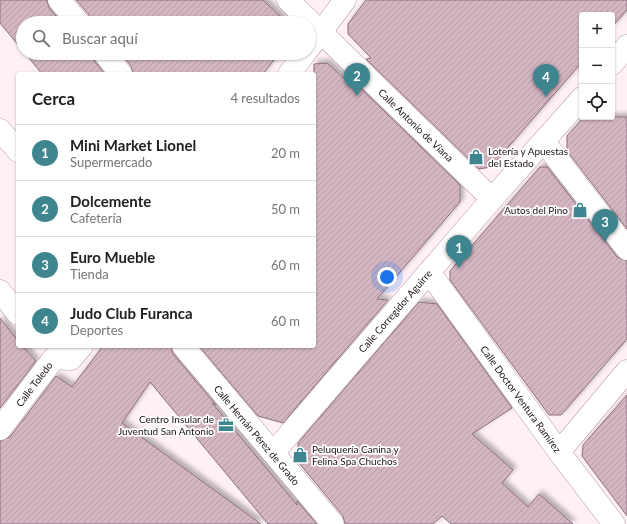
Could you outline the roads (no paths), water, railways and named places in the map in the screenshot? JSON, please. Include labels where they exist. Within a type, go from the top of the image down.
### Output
[{"type":"street","points":[[59,0],[73,16]]},
{"type":"street","name":"Calle Antonio de Viana","points":[[288,0],[299,16]]},
{"type":"street","points":[[316,39],[345,0]]},
{"type":"street","name":"Calle Antonio de Viana","points":[[316,41],[492,199]]},
{"type":"street","points":[[110,60],[119,72]]},
{"type":"street","points":[[291,72],[300,60]]},
{"type":"street","name":"Calle Corregidor Aguirre","points":[[273,453],[492,199],[579,101]]},
{"type":"street","points":[[0,130],[16,149]]},
{"type":"street","points":[[544,142],[627,249]]},
{"type":"street","name":"Calle Doctor Ventura Ramírez","points":[[429,272],[559,452],[614,524]]},
{"type":"street","points":[[0,291],[16,311]]},
{"type":"street","points":[[48,352],[71,359],[80,348]]},
{"type":"street","name":"Calle Hernán Pérez de Grado","points":[[185,348],[333,524]]},
{"type":"street","name":"Calle Toledo","points":[[0,429],[48,352]]},
{"type":"street","points":[[559,452],[627,371]]},
{"type":"place","name":"Dolcemente","points":[[357,96]]},
{"type":"place","name":"Judo Club Furanca","points":[[546,97]]},
{"type":"place","name":"Lotería y Apuestas del Estado","points":[[476,157]]},
{"type":"place","name":"Autos del Pino","points":[[580,210]]},
{"type":"place","name":"Euro Mueble","points":[[605,242]]},
{"type":"place","name":"Mini Market Lionel","points":[[459,268]]},
{"type":"place","name":"Centro Insular de Juventud San Antonio","points":[[226,425]]},
{"type":"place","name":"Peluquería Canina y Felina Spa Chuchos","points":[[300,455]]}]
